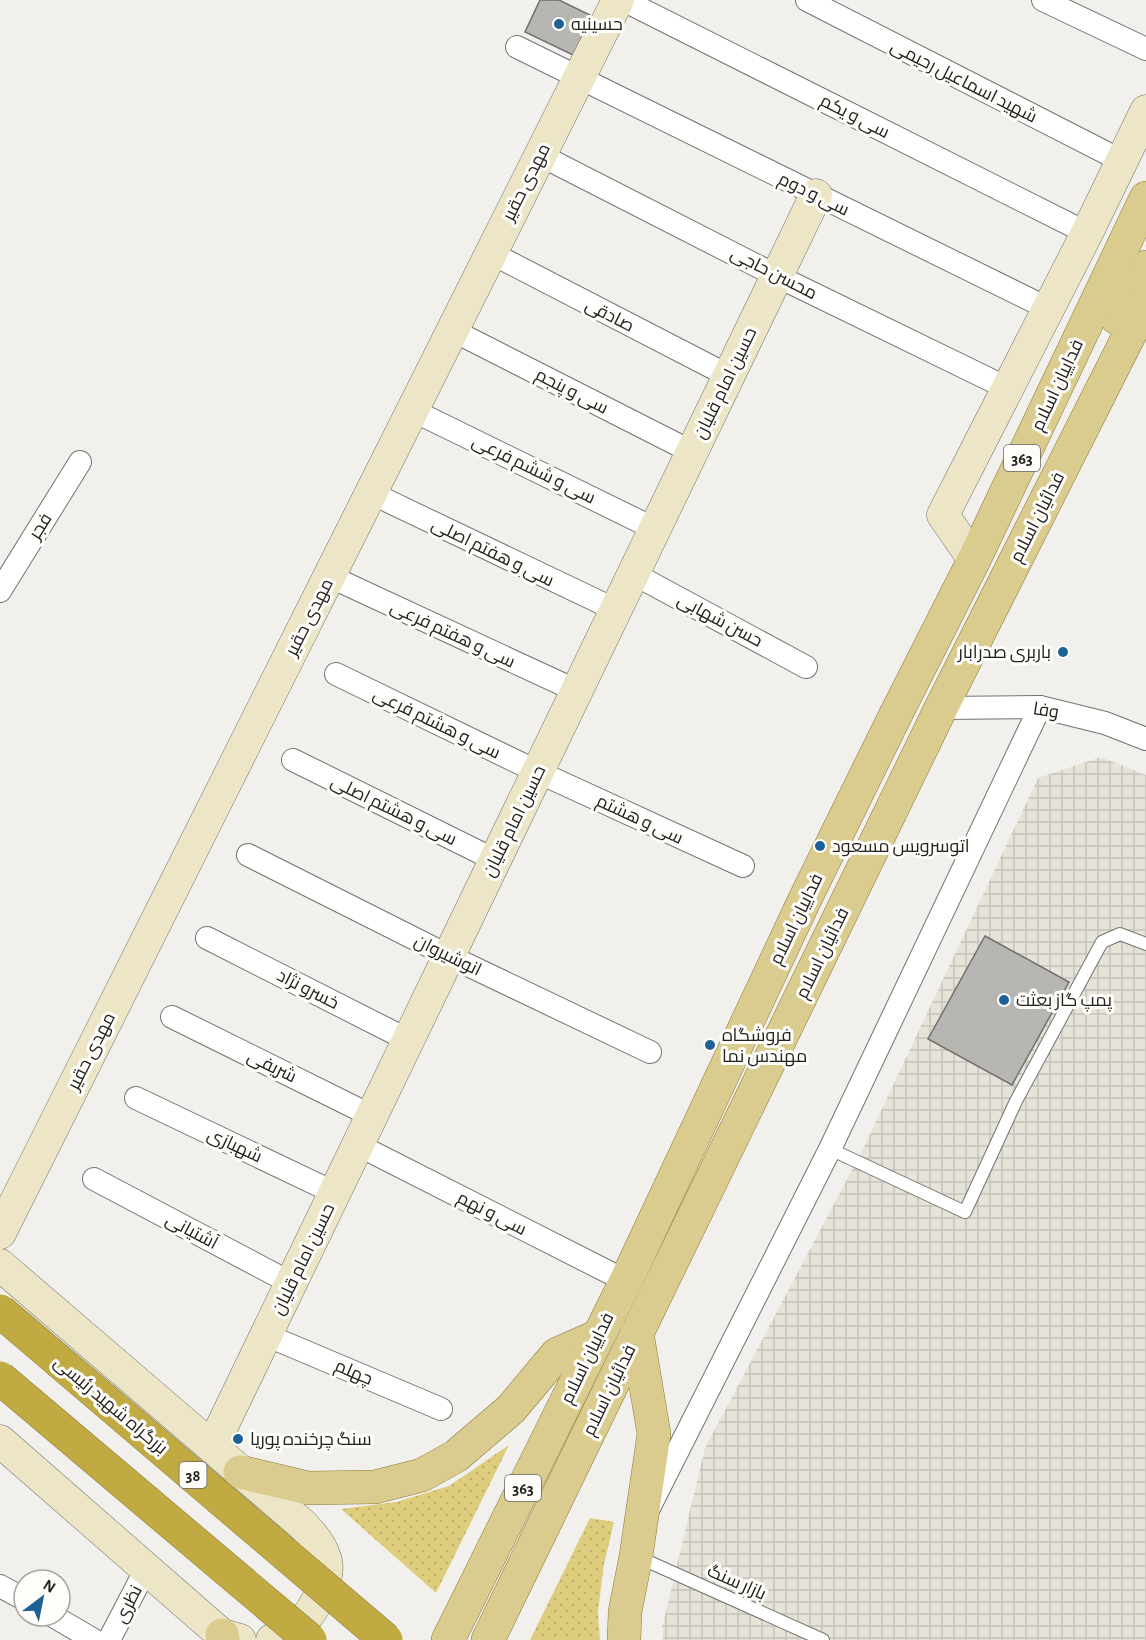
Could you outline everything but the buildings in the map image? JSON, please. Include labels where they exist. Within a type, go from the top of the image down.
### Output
[{"type":"highway","name":"بزرگراه شهید رئیسی","points":[[0,1311],[386,1640]]},
{"type":"highway","points":[[0,1378],[310,1640]]},
{"type":"main road","name":"فداییان اسلام","points":[[448,1640],[626,1281],[805,899],[974,560],[1146,198]]},
{"type":"main road","points":[[1009,486],[1054,430],[1146,267]]},
{"type":"main road","name":"فدائیان اسلام","points":[[488,1640],[941,708],[1146,302]]},
{"type":"main road","points":[[624,1640],[625,1612],[654,1434],[637,1333]]},
{"type":"main road","points":[[240,1472],[308,1488],[375,1486],[422,1475],[456,1456],[511,1409],[557,1354],[598,1336]]},
{"type":"street","name":"مهدی حقیر","points":[[0,1233],[618,0]]},
{"type":"street","name":"سی و یکم","points":[[623,0],[1087,233]]},
{"type":"street","name":"شهید اسماعیل رحیمی","points":[[807,0],[1122,161]]},
{"type":"street","points":[[1043,0],[1146,49]]},
{"type":"street","name":"سی و دوم","points":[[517,47],[1049,309]]},
{"type":"street","points":[[974,560],[943,515],[1009,389],[1146,111]]},
{"type":"street","name":"محسن حاجی","points":[[540,155],[777,276],[1009,389]]},
{"type":"street","name":"حسین امام قلیان","points":[[212,1447],[816,195]]},
{"type":"street","name":"صادقی","points":[[491,253],[729,376]]},
{"type":"street","name":"سی و پنجم","points":[[452,330],[692,452]]},
{"type":"street","name":"سی و ششم فرعی","points":[[412,410],[655,529]]},
{"type":"street","name":"فجر","points":[[0,591],[80,462]]},
{"type":"street","name":"سی و هفتم اصلی","points":[[371,493],[616,610]]},
{"type":"street","name":"حسن شهابی","points":[[634,574],[806,667]]},
{"type":"street","name":"سی و هفتم فرعی","points":[[329,576],[577,692]]},
{"type":"street","name":"سی و هشتم فرعی","points":[[336,674],[538,771]]},
{"type":"street","points":[[638,1540],[830,1149],[1040,707]]},
{"type":"street","name":"وفا","points":[[941,708],[1040,707],[1105,723],[1146,739]]},
{"type":"street","name":"سی و هشتم اصلی","points":[[294,760],[495,860]]},
{"type":"street","name":"سی و هشتم","points":[[538,771],[743,866]]},
{"type":"street","name":"انوشیروان","points":[[248,855],[449,956],[650,1052]]},
{"type":"street","name":"خسرو نژاد","points":[[207,938],[408,1040]]},
{"type":"street","name":"شریفی","points":[[172,1017],[372,1116]]},
{"type":"street","name":"شهبازی","points":[[136,1098],[335,1193]]},
{"type":"street","name":"سی و نهم","points":[[358,1145],[626,1281]]},
{"type":"street","name":"آشتیانی","points":[[94,1179],[291,1283]]},
{"type":"street","points":[[0,1265],[303,1525],[318,1543],[327,1562],[326,1577],[314,1606],[305,1619],[288,1634],[272,1640]]},
{"type":"street","name":"چهلم","points":[[266,1335],[441,1409]]},
{"type":"street","points":[[1,1445],[229,1638]]},
{"type":"street","name":"نظری","points":[[109,1640],[146,1569]]},
{"type":"street","points":[[72,1627],[94,1640]]},
{"type":"lane","points":[[830,1149],[964,1212],[1016,1101],[1102,942],[1120,934],[1146,944]]},
{"type":"lane","name":"بازار سنگ","points":[[638,1540],[823,1640]]},
{"type":"shaded area","points":[[1101,757],[1146,775],[1146,1640],[663,1640],[662,1628],[705,1448],[862,1151],[1038,778]]},
{"type":"shaded area","points":[[509,1445],[436,1593],[341,1509],[396,1502],[449,1486]]},
{"type":"shaded area","points":[[590,1518],[614,1522],[604,1564],[598,1612],[600,1640],[530,1640]]},
{"type":"place","name":"حسینیه","points":[[559,24]]},
{"type":"place","name":"باربری صدرابار","points":[[1063,652]]},
{"type":"place","name":"اتوسرویس مسعود","points":[[820,846]]},
{"type":"place","name":"پمپ گاز بعثت","points":[[1004,1000]]},
{"type":"place","name":"فروشگاه مهندس نما","points":[[710,1045]]},
{"type":"place","name":"سنگ چرخنده پوریا","points":[[238,1439]]}]
